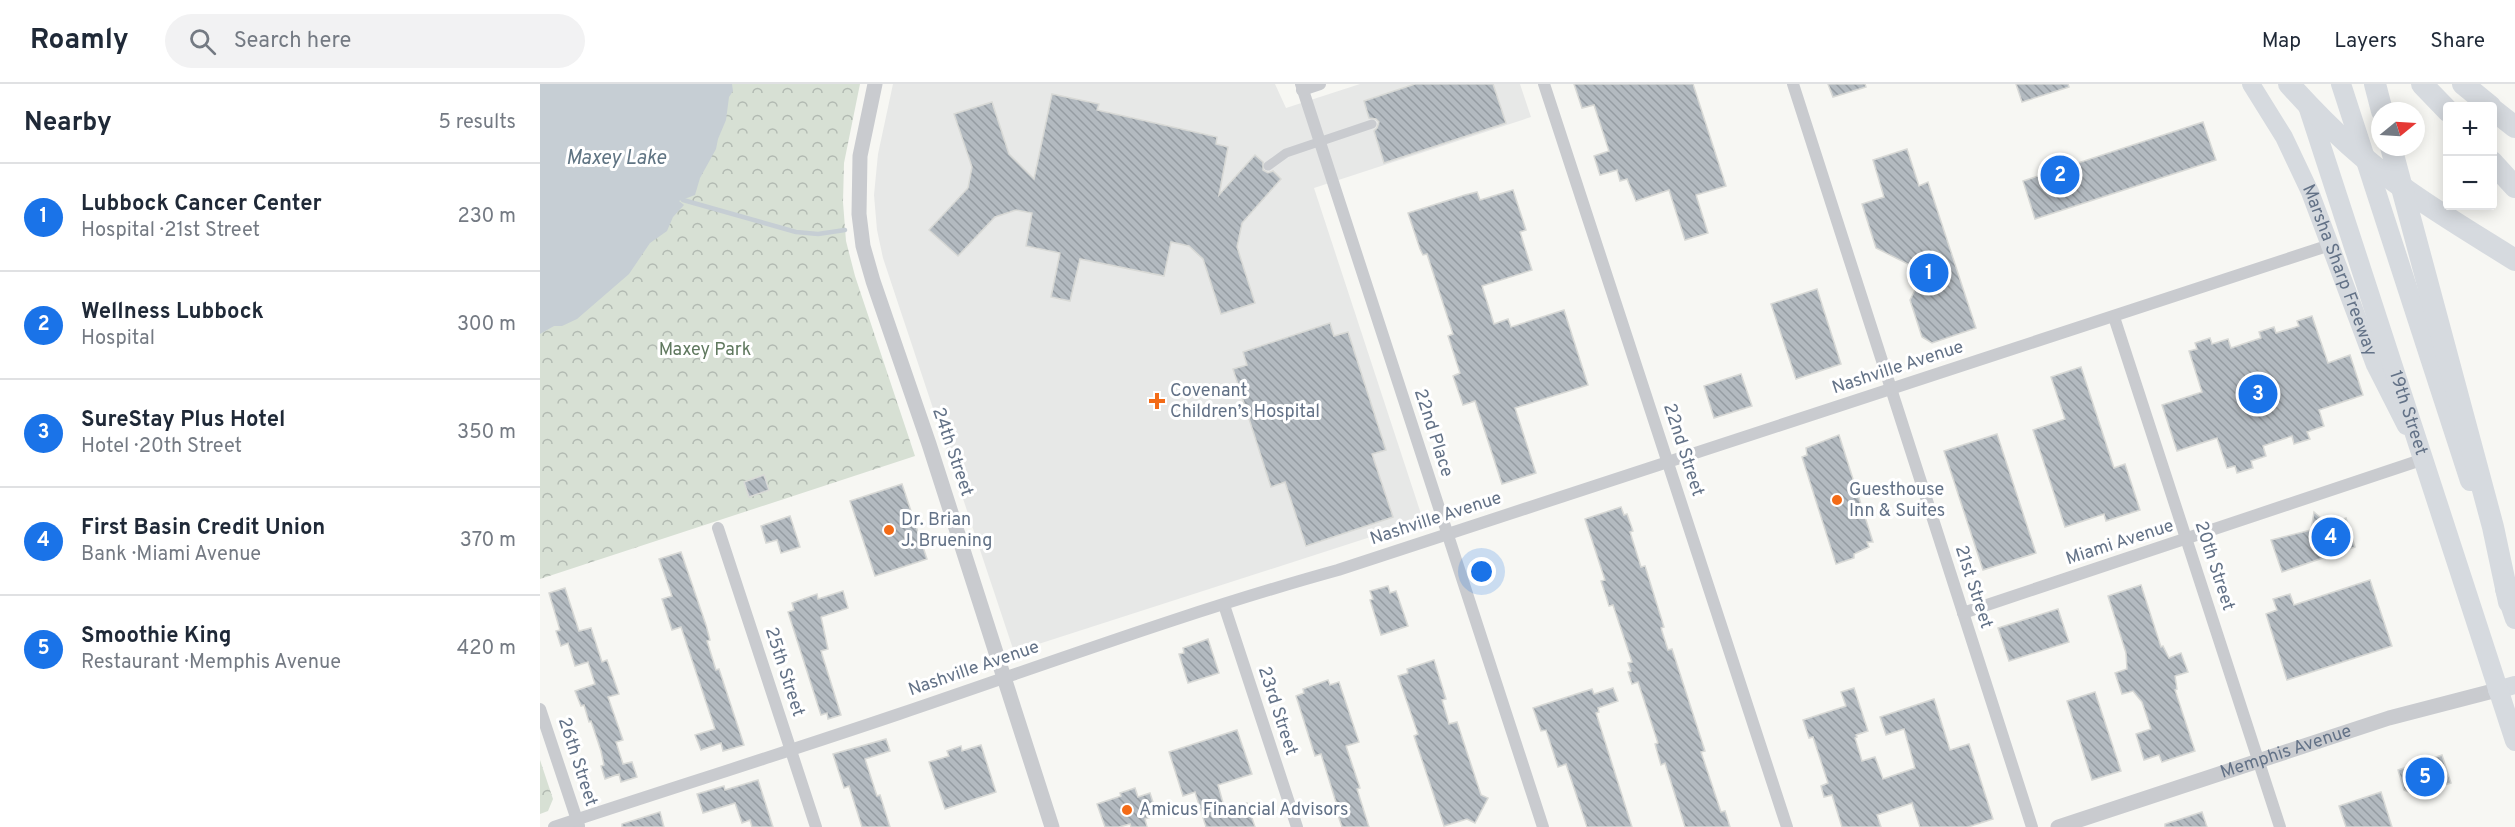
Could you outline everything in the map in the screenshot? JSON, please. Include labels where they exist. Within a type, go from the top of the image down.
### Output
[{"type":"highway","points":[[2289,84],[2316,114],[2358,153],[2392,180],[2515,260]]},
{"type":"highway","points":[[2375,84],[2380,102]]},
{"type":"highway","points":[[2422,84],[2443,106]]},
{"type":"highway","points":[[2463,84],[2484,102]]},
{"type":"highway","points":[[2497,113],[2515,127]]},
{"type":"highway","points":[[2393,156],[2493,527],[2512,610]]},
{"type":"highway","points":[[2497,167],[2515,187]]},
{"type":"main road","name":"Marsha Sharp Freeway","points":[[2252,84],[2284,137],[2310,192],[2375,366],[2424,459]]},
{"type":"main road","name":"19th Street","points":[[2300,84],[2424,459],[2506,687],[2515,741]]},
{"type":"main road","points":[[2341,84],[2512,610]]},
{"type":"street","name":"24th Street","points":[[875,84],[859,167],[859,214],[863,246],[1053,827]]},
{"type":"street","points":[[1301,87],[1320,84]]},
{"type":"street","name":"22nd Street","points":[[1544,84],[1787,827]]},
{"type":"street","name":"21st Street","points":[[1792,84],[2032,827]]},
{"type":"street","name":"22nd Place","points":[[1301,87],[1543,827]]},
{"type":"street","points":[[1268,166],[1286,153],[1372,124]]},
{"type":"street","name":"Nashville Avenue","points":[[554,827],[578,823],[1224,605],[1448,535],[2330,245]]},
{"type":"street","name":"20th Street","points":[[2114,316],[2280,827]]},
{"type":"street","name":"Miami Avenue","points":[[1963,613],[2424,459]]},
{"type":"street","name":"25th Street","points":[[718,528],[816,827]]},
{"type":"street","name":"23rd Street","points":[[1224,605],[1297,827]]},
{"type":"street","name":"Memphis Avenue","points":[[2058,827],[2389,718],[2506,687]]},
{"type":"street","name":"26th Street","points":[[540,709],[578,823]]},
{"type":"shaded area","name":"Covenant Children’s Hospital","points":[[893,84],[1275,84],[1286,108],[1360,84],[1520,84],[1531,117],[1314,188],[1423,520],[1014,652],[883,258],[877,230],[874,195],[878,154]]},
{"type":"green space","name":"Maxey Park","points":[[540,84],[860,84],[844,163],[843,202],[846,241],[855,276],[915,456],[540,579]]},
{"type":"green space","points":[[540,760],[553,799],[548,811],[540,814]]},
{"type":"water","name":"Maxey Lake","points":[[540,84],[732,84],[733,91],[729,97],[726,120],[716,149],[700,178],[695,195],[679,201],[684,205],[673,217],[667,231],[650,243],[629,274],[577,319],[562,326],[554,326],[540,334]]},
{"type":"building","points":[[1415,84],[1493,84],[1506,123],[1384,163],[1374,131],[1379,122],[1369,118],[1364,101]]},
{"type":"building","points":[[1574,84],[1693,84],[1726,186],[1696,195],[1708,233],[1685,240],[1669,190],[1636,201],[1627,179],[1620,181],[1617,170],[1600,175],[1594,156],[1609,151],[1594,105],[1582,108]]},
{"type":"building","points":[[1828,84],[1865,84],[1866,87],[1833,97]]},
{"type":"building","points":[[2016,84],[2068,84],[2069,87],[2022,102]]},
{"type":"building","points":[[1052,94],[1099,104],[1097,110],[1217,137],[1216,144],[1228,147],[1219,195],[1255,155],[1263,162],[1263,170],[1268,173],[1273,171],[1281,179],[1242,223],[1237,247],[1255,303],[1221,314],[1203,259],[1189,246],[1171,242],[1164,276],[1080,259],[1070,301],[1051,297],[1060,253],[1026,246],[1032,213],[1016,210],[995,217],[958,256],[929,230],[968,188],[972,167],[954,114],[992,102],[1009,154],[1034,179]]},
{"type":"building","points":[[2203,122],[2216,160],[2035,219],[2023,181]]},
{"type":"building","points":[[1907,149],[1919,186],[1928,182],[1976,328],[1932,343],[1922,337],[1910,300],[1924,272],[1876,248],[1862,204],[1884,197],[1873,160]]},
{"type":"building","points":[[1513,190],[1526,230],[1520,232],[1532,270],[1482,286],[1494,324],[1508,319],[1511,327],[1564,310],[1588,385],[1515,408],[1536,473],[1502,484],[1475,401],[1463,405],[1453,376],[1460,373],[1448,336],[1453,334],[1427,254],[1423,255],[1420,249],[1408,213],[1477,192],[1480,200]]},
{"type":"building","points":[[1817,289],[1841,364],[1796,379],[1771,304]]},
{"type":"building","points":[[2312,316],[2328,363],[2350,355],[2363,395],[2319,410],[2324,426],[2307,432],[2310,439],[2294,444],[2292,436],[2263,446],[2266,456],[2251,461],[2253,468],[2237,473],[2235,466],[2227,468],[2217,438],[2177,451],[2162,405],[2202,392],[2189,351],[2197,349],[2195,343],[2210,338],[2212,344],[2228,339],[2231,348],[2261,338],[2259,332],[2274,327],[2276,333],[2299,326],[2297,321]]},
{"type":"building","points":[[1330,323],[1334,336],[1348,332],[1386,450],[1372,454],[1393,517],[1306,546],[1285,482],[1271,487],[1233,369],[1247,365],[1243,352]]},
{"type":"building","points":[[2081,367],[2114,468],[2125,464],[2140,510],[2106,521],[2104,514],[2065,527],[2033,430],[2065,419],[2051,377]]},
{"type":"building","points":[[1741,374],[1752,406],[1714,418],[1704,386]]},
{"type":"building","points":[[1997,434],[2036,553],[1983,570],[1944,451]]},
{"type":"building","name":"Guesthouse Inn & Suites","points":[[1839,435],[1873,542],[1867,542],[1869,547],[1854,554],[1854,558],[1836,564],[1802,457],[1807,455],[1806,448]]},
{"type":"building","points":[[764,475],[769,490],[749,497],[744,482]]},
{"type":"building","name":"Dr. Brian J. Bruening","points":[[902,484],[927,559],[875,576],[850,501]]},
{"type":"building","points":[[1621,507],[1624,515],[1627,514],[1633,531],[1630,532],[1641,567],[1645,566],[1664,627],[1661,628],[1668,650],[1672,649],[1705,751],[1701,752],[1721,812],[1725,811],[1730,827],[1685,827],[1665,763],[1661,765],[1655,744],[1658,743],[1638,682],[1632,684],[1628,663],[1632,662],[1613,605],[1609,606],[1601,581],[1605,580],[1585,519]]},
{"type":"building","points":[[2314,512],[2328,524],[2346,518],[2355,547],[2282,572],[2271,540],[2311,530]]},
{"type":"building","points":[[790,516],[800,547],[781,553],[777,540],[766,543],[761,526]]},
{"type":"building","points":[[681,552],[706,625],[710,640],[707,641],[716,670],[719,669],[744,745],[723,751],[721,743],[701,750],[695,735],[715,729],[681,627],[672,630],[662,599],[672,596],[659,559]]},
{"type":"building","points":[[2370,580],[2392,646],[2287,680],[2266,614],[2277,610],[2273,599],[2290,594],[2294,605]]},
{"type":"building","points":[[2141,585],[2161,647],[2163,646],[2169,658],[2181,653],[2188,672],[2175,676],[2177,689],[2175,690],[2195,751],[2162,762],[2159,755],[2144,760],[2136,734],[2151,729],[2142,702],[2133,691],[2122,694],[2115,673],[2127,669],[2126,653],[2108,596]]},
{"type":"building","points":[[1388,586],[1390,593],[1396,591],[1408,626],[1381,635],[1370,600],[1373,599],[1370,591]]},
{"type":"building","points":[[565,588],[579,631],[591,628],[602,662],[607,660],[619,694],[608,697],[623,740],[616,742],[623,764],[632,762],[637,777],[621,782],[619,774],[605,779],[601,766],[604,765],[601,751],[591,721],[589,722],[584,705],[581,706],[575,691],[595,684],[588,662],[575,666],[568,643],[561,646],[556,631],[560,630],[549,593]]},
{"type":"building","points":[[843,591],[848,608],[821,617],[828,649],[821,651],[841,715],[828,719],[827,713],[821,715],[788,612],[794,610],[792,603],[817,594],[818,599]]},
{"type":"building","points":[[2058,609],[2069,642],[2009,661],[1998,628]]},
{"type":"building","points":[[1208,639],[1219,673],[1188,683],[1179,654],[1184,653],[1183,648]]},
{"type":"building","points":[[1434,660],[1446,699],[1442,700],[1449,724],[1457,722],[1481,795],[1488,798],[1475,823],[1467,819],[1444,826],[1414,736],[1418,734],[1398,676],[1408,673],[1407,669]]},
{"type":"building","points":[[1328,680],[1330,685],[1339,682],[1359,742],[1346,746],[1360,788],[1357,789],[1369,827],[1342,827],[1321,754],[1315,756],[1296,696],[1304,693],[1303,689]]},
{"type":"building","points":[[1613,688],[1618,701],[1598,708],[1599,712],[1596,713],[1632,827],[1587,827],[1566,764],[1558,767],[1546,730],[1541,731],[1533,708],[1592,689],[1594,694]]},
{"type":"building","points":[[1854,688],[1868,731],[1856,735],[1855,738],[1862,761],[1875,757],[1883,779],[1915,768],[1904,729],[1886,735],[1880,717],[1934,699],[1950,750],[1969,744],[1993,819],[1968,827],[1920,827],[1912,803],[1877,815],[1881,827],[1842,827],[1832,795],[1824,797],[1821,786],[1828,783],[1813,737],[1809,738],[1803,720],[1846,706],[1841,692]]},
{"type":"building","points":[[2095,692],[2121,771],[2092,780],[2067,701]]},
{"type":"building","points":[[1237,730],[1252,774],[1218,785],[1225,810],[1247,803],[1255,827],[1206,827],[1195,792],[1183,796],[1169,752]]},
{"type":"building","points":[[886,739],[890,751],[865,759],[890,827],[862,827],[849,786],[844,788],[833,754]]},
{"type":"building","points":[[981,745],[996,792],[945,809],[929,762],[949,756],[947,751],[961,746],[962,751]]},
{"type":"building","points":[[2442,755],[2451,783],[2415,795],[2404,790],[2398,770]]},
{"type":"building","points":[[758,780],[773,827],[752,827],[750,820],[742,823],[735,803],[703,813],[697,794],[724,786],[725,790]]},
{"type":"building","name":"Amicus Financial Advisors","points":[[1135,788],[1138,797],[1150,793],[1157,815],[1145,819],[1147,827],[1131,827],[1130,824],[1105,827],[1097,804],[1121,796],[1120,793]]},
{"type":"building","points":[[2381,792],[2392,827],[2346,827],[2339,806]]},
{"type":"building","points":[[660,812],[664,827],[622,827],[622,824]]},
{"type":"building","points":[[2202,812],[2207,827],[2165,827],[2165,824]]},
{"type":"waterway","points":[[683,200],[796,232],[818,234],[845,230]]},
{"type":"place","name":"Wellness Lubbock","points":[[2060,175]]},
{"type":"place","name":"Lubbock Cancer Center","points":[[1929,273]]},
{"type":"place","name":"SureStay Plus Hotel","points":[[2258,394]]},
{"type":"place","name":"Covenant Children’s Hospital","points":[[1157,401]]},
{"type":"place","name":"Guesthouse Inn & Suites","points":[[1837,500]]},
{"type":"place","name":"Dr. Brian J. Bruening","points":[[889,530]]},
{"type":"place","name":"First Basin Credit Union","points":[[2331,537]]},
{"type":"place","name":"Smoothie King","points":[[2425,777]]},
{"type":"place","name":"Amicus Financial Advisors","points":[[1127,810]]}]
